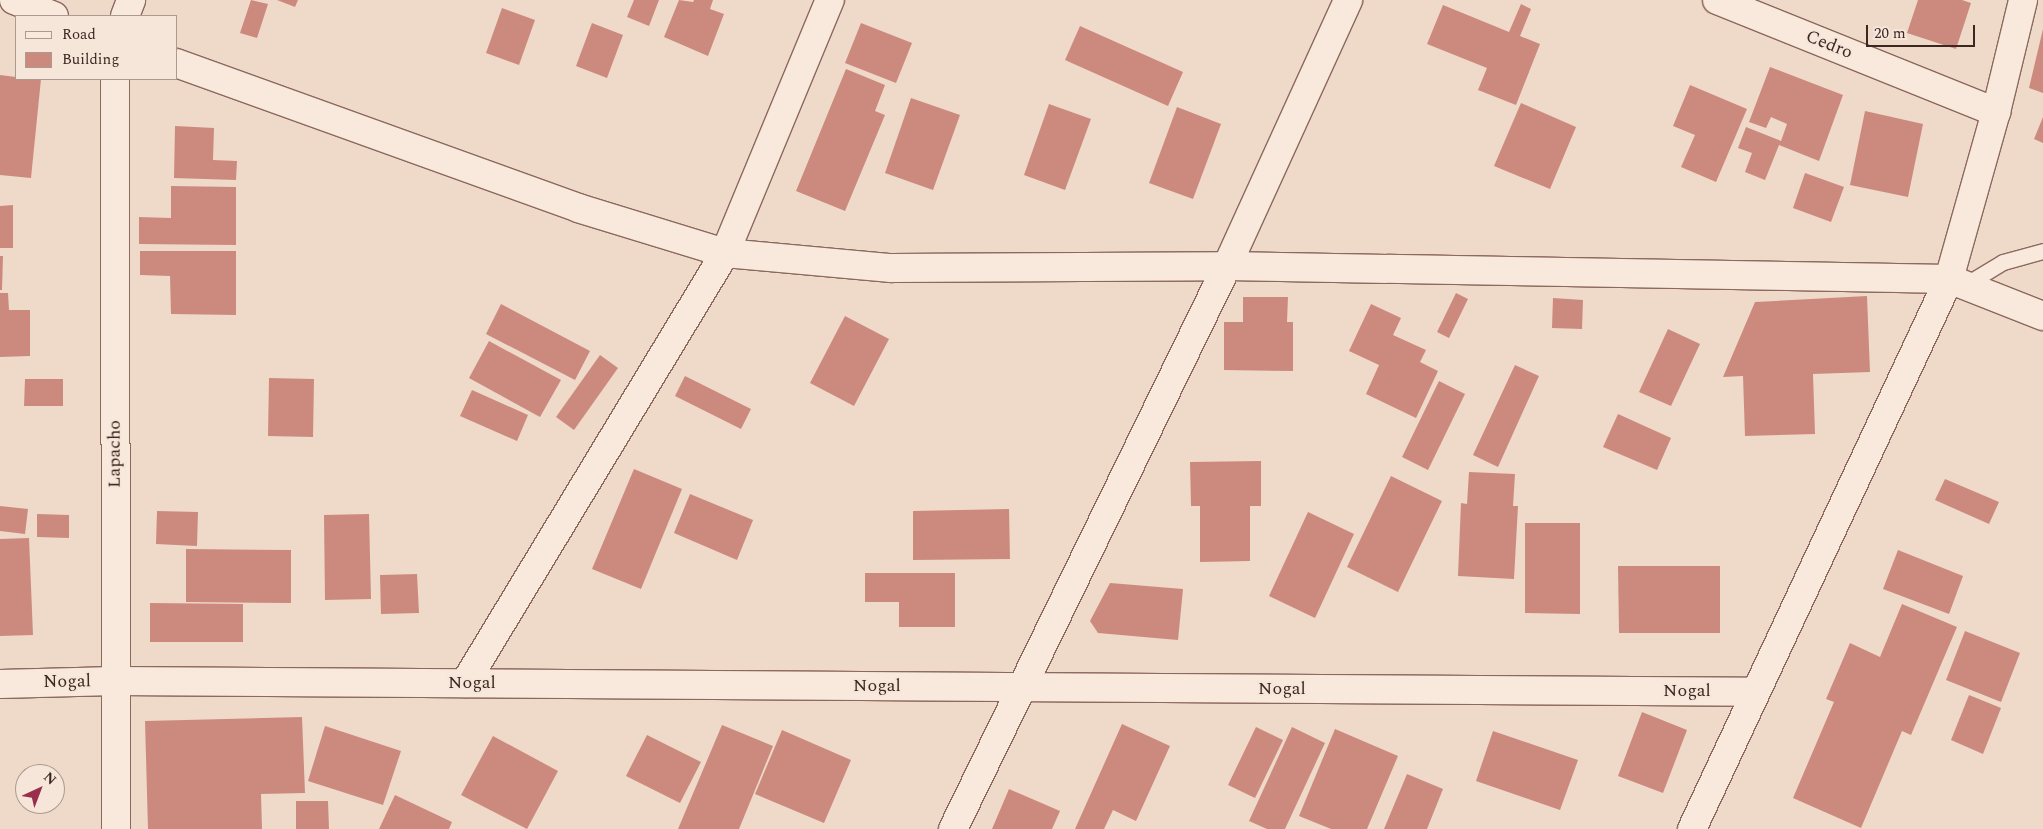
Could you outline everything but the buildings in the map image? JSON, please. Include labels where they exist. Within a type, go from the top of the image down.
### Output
[{"type":"street","points":[[14,0],[52,15]]},
{"type":"street","points":[[125,15],[132,0]]},
{"type":"street","points":[[465,683],[725,253],[830,0]]},
{"type":"street","points":[[953,829],[1227,266],[1348,0]]},
{"type":"street","name":"Cedro","points":[[1717,0],[1996,112]]},
{"type":"street","points":[[1692,829],[1754,692],[1957,282],[2023,0]]},
{"type":"street","points":[[178,64],[578,208],[725,253],[891,268],[1227,266],[1957,282],[2043,316]]},
{"type":"street","name":"Lapacho","points":[[115,80],[116,829]]},
{"type":"street","name":"Nogal","points":[[0,684],[116,681],[1754,692]]},
{"type":"lane","points":[[1957,282],[2003,262],[2043,251]]}]
